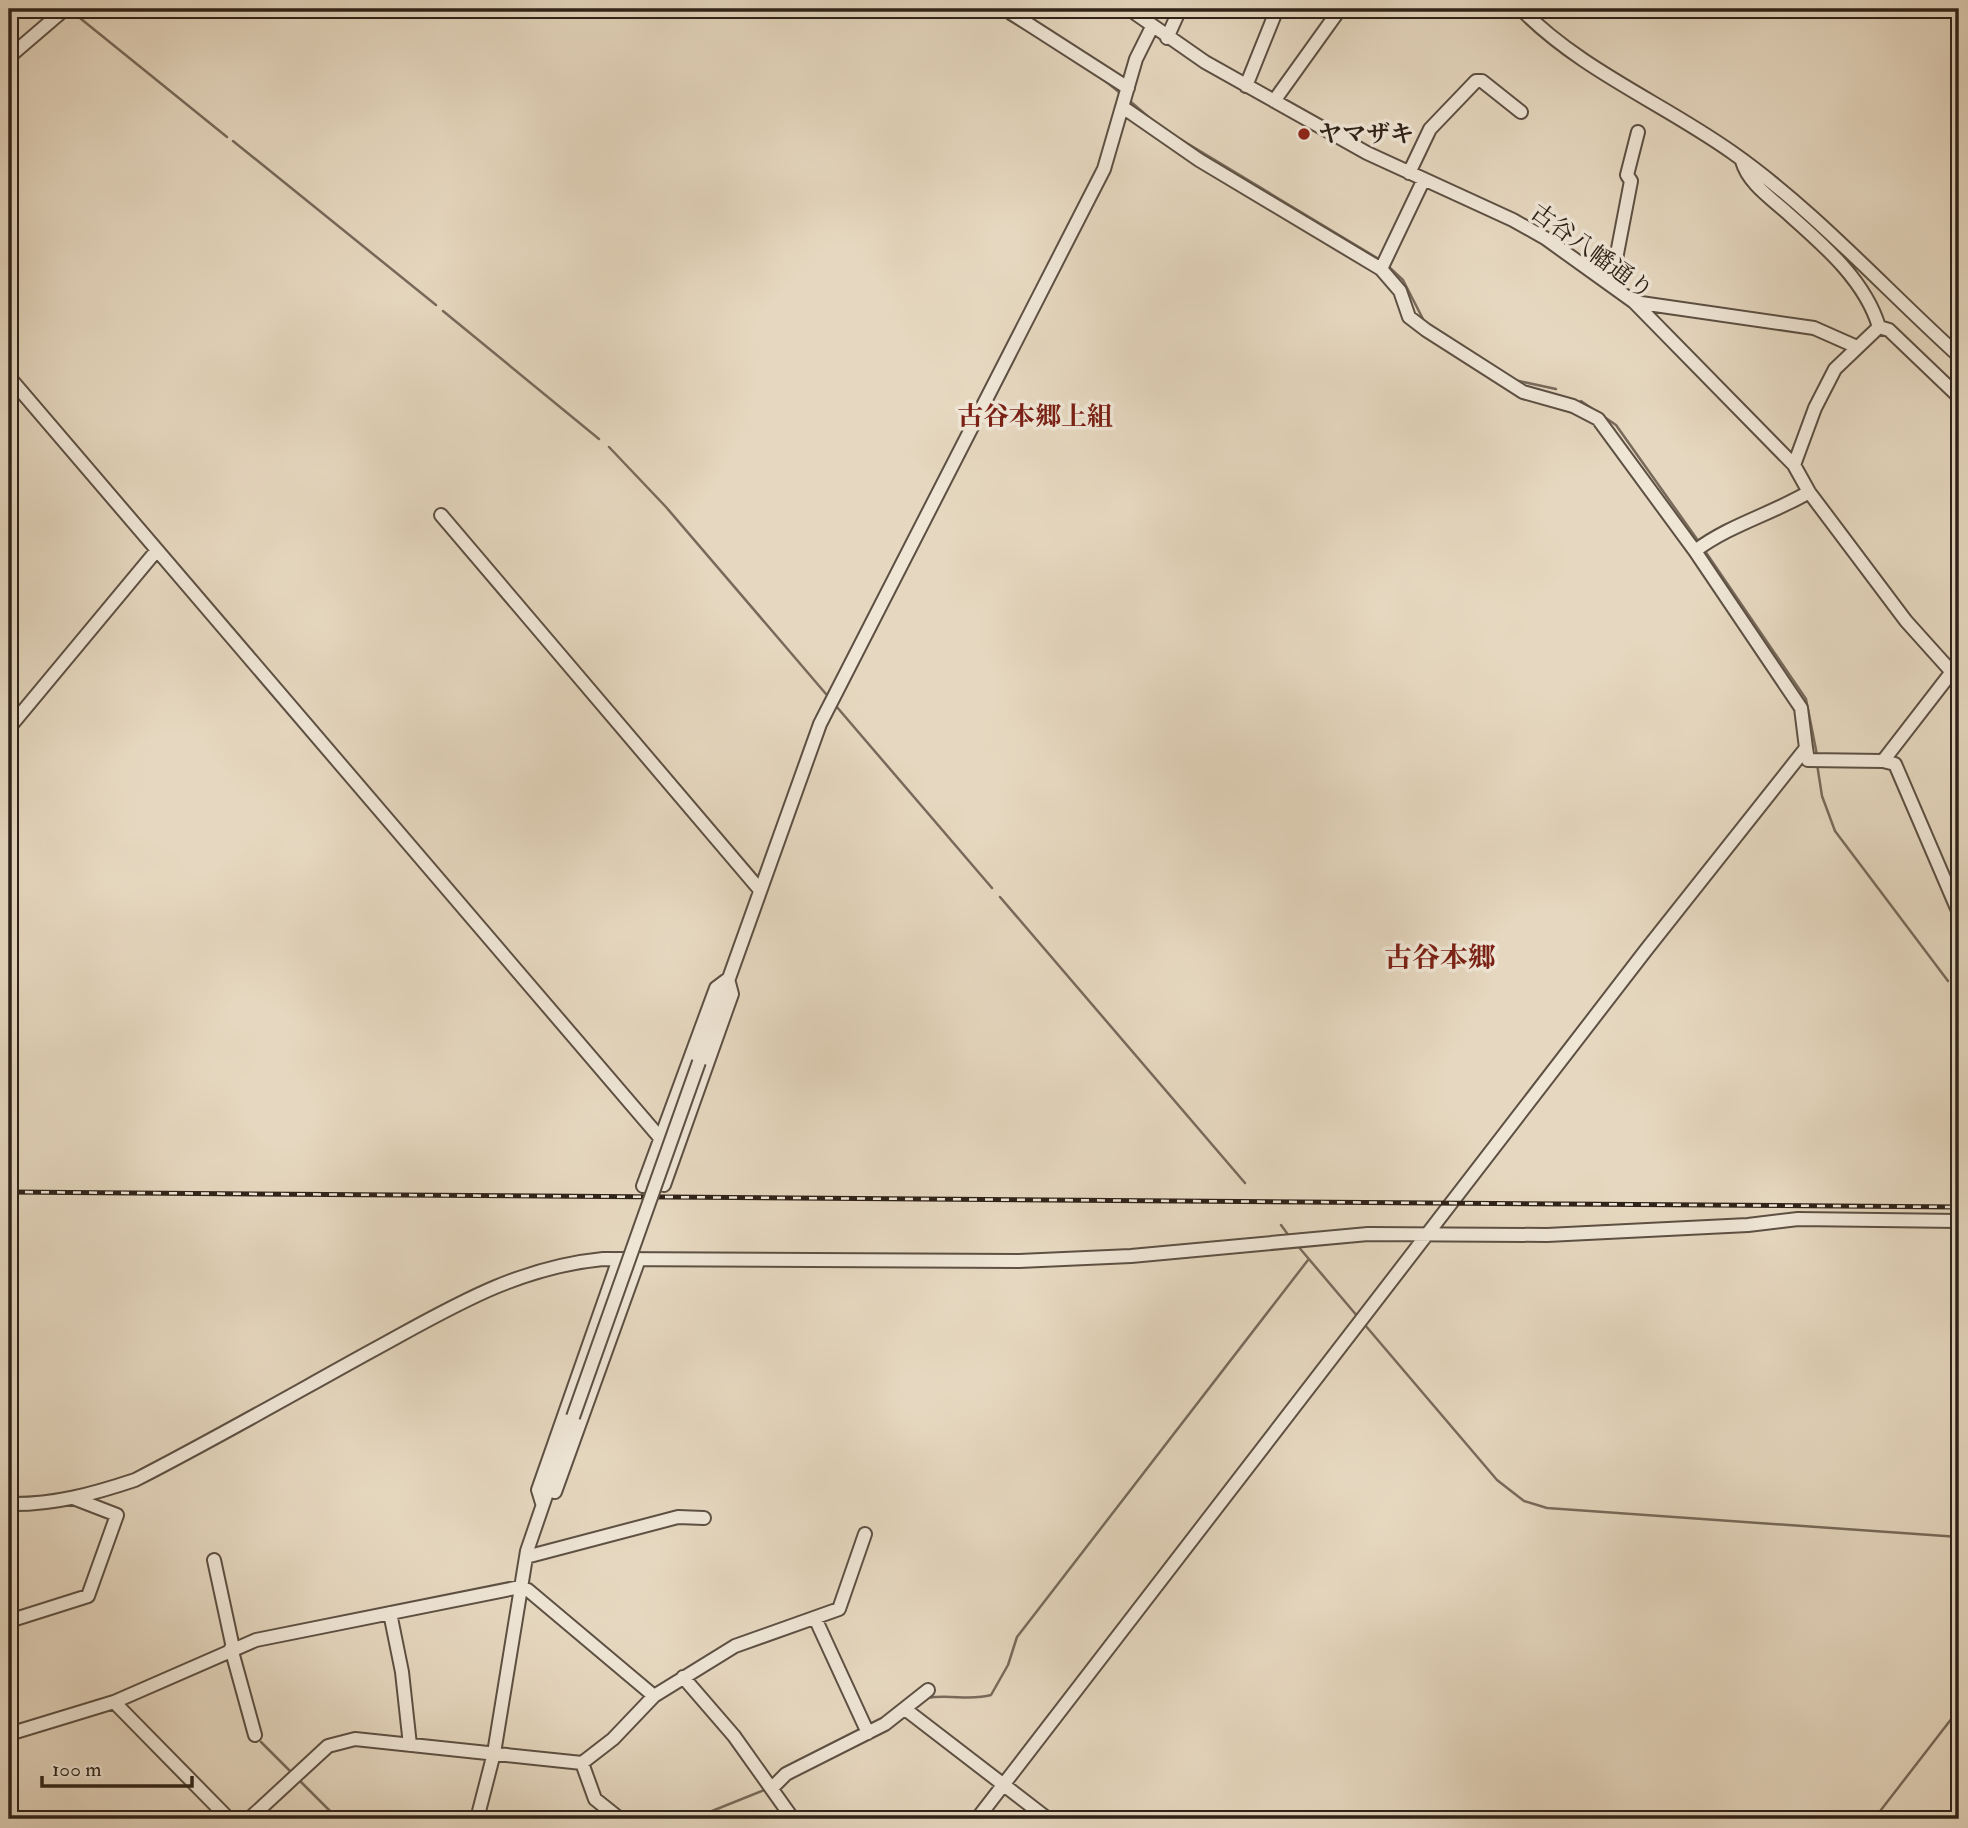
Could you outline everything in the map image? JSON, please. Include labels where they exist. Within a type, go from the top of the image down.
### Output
[{"type":"street","points":[[9,57],[65,9]]},
{"type":"street","points":[[1005,9],[1128,88]]},
{"type":"street","name":"古谷八幡通り","points":[[1129,9],[1167,38],[1246,86],[1409,173],[1513,219],[1634,302],[1794,465],[1809,492],[1906,621],[1955,676]]},
{"type":"street","points":[[1167,38],[1180,9]]},
{"type":"street","points":[[1246,86],[1277,9]]},
{"type":"street","points":[[1274,101],[1340,9]]},
{"type":"street","points":[[1521,9],[1596,69],[1741,159],[1776,186],[1959,356]]},
{"type":"street","points":[[477,1819],[494,1753],[526,1557],[542,1503],[823,717],[1104,169],[1139,51],[1152,27]]},
{"type":"street","points":[[1409,173],[1430,129],[1476,81],[1482,81],[1521,112]]},
{"type":"street","points":[[1124,108],[1199,160],[1381,269],[1400,291],[1409,317],[1426,330],[1523,392],[1573,406],[1598,419],[1695,551],[1801,708],[1808,760],[1820,758],[1895,764],[1959,913]]},
{"type":"street","points":[[1611,285],[1631,181],[1627,175],[1638,132]]},
{"type":"street","points":[[1741,159],[1744,171],[1763,192],[1817,241],[1850,276],[1865,296],[1880,327],[1889,330],[1959,397]]},
{"type":"street","points":[[1381,269],[1424,179]]},
{"type":"street","points":[[1634,302],[1814,328],[1857,347]]},
{"type":"street","points":[[1794,465],[1815,408],[1835,369],[1880,327]]},
{"type":"street","points":[[9,377],[15,392],[157,550],[661,1139]]},
{"type":"street","points":[[1695,551],[1712,538],[1783,508],[1809,492]]},
{"type":"street","points":[[441,515],[760,890]]},
{"type":"street","points":[[9,728],[157,550]]},
{"type":"street","points":[[1883,761],[1955,676]]},
{"type":"street","points":[[976,1819],[1076,1694],[1334,1353],[1357,1328],[1663,928],[1806,748]]},
{"type":"street","points":[[643,1186],[716,988],[728,979]]},
{"type":"street","points":[[664,1185],[732,994],[728,979]]},
{"type":"street","points":[[9,1504],[42,1505],[135,1480],[460,1303],[531,1271],[570,1262],[619,1259],[1019,1261],[1131,1256],[1368,1234],[1547,1235],[1748,1225],[1798,1219],[1959,1221]]},
{"type":"street","points":[[542,1503],[538,1490],[619,1259]]},
{"type":"street","points":[[542,1503],[554,1495],[639,1259]]},
{"type":"street","points":[[9,1621],[88,1596],[117,1515],[72,1498]]},
{"type":"street","points":[[526,1557],[678,1517],[704,1518]]},
{"type":"street","points":[[249,1819],[328,1746],[355,1739],[582,1763],[613,1739],[654,1696],[683,1677],[735,1646],[839,1609],[865,1534]]},
{"type":"street","points":[[214,1560],[232,1648],[255,1735]]},
{"type":"street","points":[[9,1734],[114,1702],[232,1648],[276,1634],[520,1587],[528,1590],[654,1696]]},
{"type":"street","points":[[390,1612],[402,1672],[410,1745]]},
{"type":"street","points":[[815,1618],[868,1733]]},
{"type":"street","points":[[683,1677],[772,1787],[793,1819]]},
{"type":"street","points":[[772,1787],[786,1774],[868,1733],[928,1690]]},
{"type":"street","points":[[114,1702],[229,1819]]},
{"type":"street","points":[[905,1709],[1048,1819]]},
{"type":"street","points":[[582,1763],[595,1799],[620,1819]]},
{"type":"waterway","points":[[989,9],[999,15]]},
{"type":"waterway","points":[[70,10],[227,137]]},
{"type":"waterway","points":[[1007,19],[1037,37]]},
{"type":"waterway","points":[[1102,78],[1120,93]]},
{"type":"waterway","points":[[1131,102],[1152,120]]},
{"type":"waterway","points":[[1175,136],[1382,261]]},
{"type":"waterway","points":[[233,141],[436,305]]},
{"type":"waterway","points":[[1388,266],[1403,280],[1424,321]]},
{"type":"waterway","points":[[443,311],[599,439]]},
{"type":"waterway","points":[[1514,380],[1556,389]]},
{"type":"waterway","points":[[1581,401],[1616,425],[1699,542]]},
{"type":"waterway","points":[[609,447],[666,507],[826,694]]},
{"type":"waterway","points":[[1705,551],[1806,699],[1817,755]]},
{"type":"waterway","points":[[836,706],[992,888]]},
{"type":"waterway","points":[[1817,764],[1822,796],[1835,831],[1948,981]]},
{"type":"waterway","points":[[1000,897],[1245,1183]]},
{"type":"waterway","points":[[1953,988],[1959,997]]},
{"type":"waterway","points":[[1281,1225],[1289,1236]]},
{"type":"waterway","points":[[1297,1245],[1358,1317]]},
{"type":"waterway","points":[[927,1698],[991,1695],[1008,1665],[1017,1637],[1308,1260]]},
{"type":"waterway","points":[[1365,1325],[1497,1480],[1524,1501],[1547,1508],[1959,1537]]},
{"type":"waterway","points":[[1874,1819],[1959,1709]]},
{"type":"waterway","points":[[261,1742],[293,1774]]},
{"type":"waterway","points":[[298,1779],[338,1819]]},
{"type":"waterway","points":[[692,1819],[767,1789]]},
{"type":"railway","points":[[9,1192],[1959,1207]]},
{"type":"place","name":"ヤマザキ","points":[[1304,134]]},
{"type":"district","name":"古谷本郷上組","points":[[1035,416]]},
{"type":"district","name":"古谷本郷","points":[[1440,957]]}]
